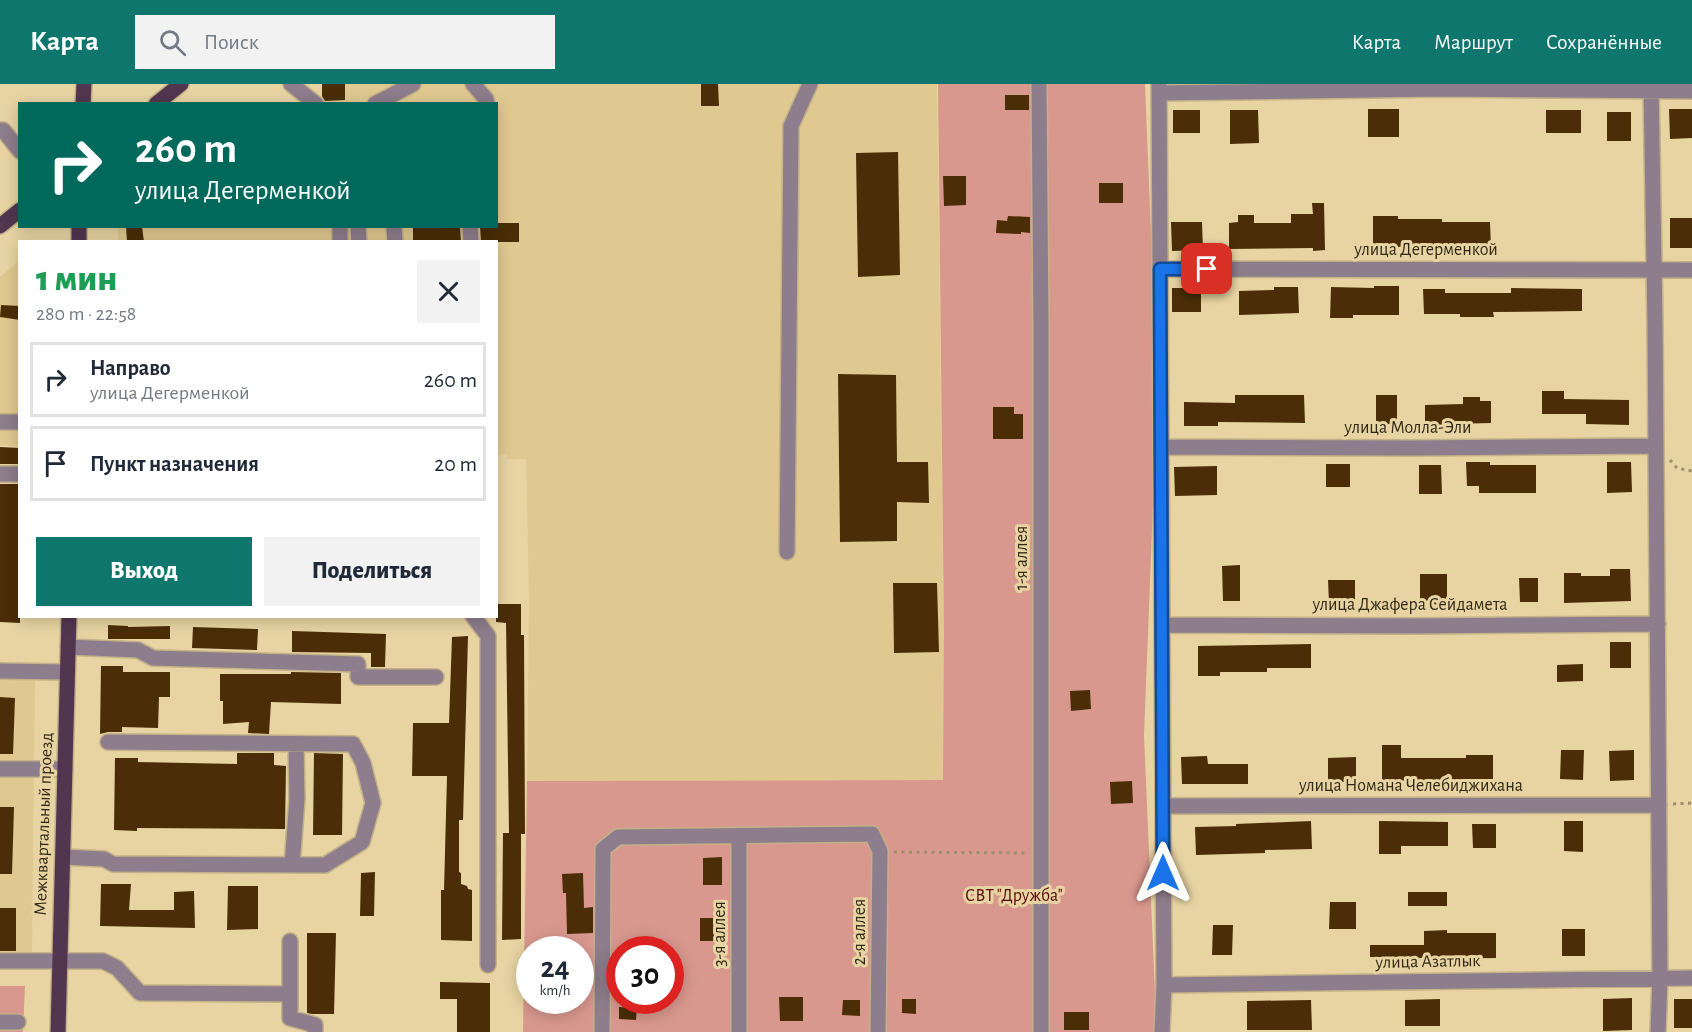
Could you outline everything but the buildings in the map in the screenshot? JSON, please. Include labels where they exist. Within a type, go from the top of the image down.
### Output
[{"type":"main road","points":[[83,102],[84,84]]},
{"type":"main road","points":[[158,102],[181,84]]},
{"type":"main road","points":[[0,226],[18,212]]},
{"type":"main road","name":"Межквартальный проезд","points":[[58,1032],[69,618]]},
{"type":"street","points":[[291,84],[314,102]]},
{"type":"street","points":[[379,102],[413,84]]},
{"type":"street","points":[[473,84],[487,102]]},
{"type":"street","points":[[787,552],[791,126],[810,84]]},
{"type":"street","name":"1-я аллея","points":[[1039,84],[1041,1032]]},
{"type":"street","points":[[1651,87],[1658,624],[1660,978],[1658,1032]]},
{"type":"street","points":[[1162,1032],[1164,985],[1159,88],[1651,87],[1692,91]]},
{"type":"street","points":[[0,130],[3,130],[18,149]]},
{"type":"street","name":"улица Дегерменкой","points":[[1160,269],[1692,270]]},
{"type":"street","points":[[0,422],[18,422]]},
{"type":"street","name":"улица Молла-Эли","points":[[1161,447],[1656,446]]},
{"type":"street","points":[[0,474],[18,474]]},
{"type":"street","points":[[474,618],[488,636],[488,965]]},
{"type":"street","name":"улица Джафера Сейдамета","points":[[1162,625],[1658,624]]},
{"type":"street","points":[[68,647],[138,650],[153,658],[358,664],[358,676],[436,677]]},
{"type":"street","points":[[0,671],[67,672]]},
{"type":"street","points":[[63,857],[104,859],[113,864],[325,865],[362,843],[373,803],[363,763],[353,744],[108,742]]},
{"type":"street","points":[[292,865],[297,799],[296,744]]},
{"type":"street","points":[[0,769],[65,769]]},
{"type":"street","name":"улица Номана Челебиджихана","points":[[1163,806],[1659,805]]},
{"type":"street","name":"2-я аллея","points":[[739,836],[872,834],[880,851],[878,1032]]},
{"type":"street","points":[[602,1032],[603,849],[618,837],[739,836]]},
{"type":"street","name":"3-я аллея","points":[[739,836],[739,1032]]},
{"type":"street","points":[[290,941],[290,1018],[315,1025],[315,1032]]},
{"type":"street","points":[[0,961],[103,961],[117,968],[140,993],[290,994]]},
{"type":"street","name":"улица Азатлык","points":[[1164,985],[1692,978]]},
{"type":"street","points":[[0,1022],[18,1022]]},
{"type":"path","points":[[1656,446],[1677,468],[1692,471]]},
{"type":"path","points":[[1659,805],[1692,803]]},
{"type":"path","points":[[880,851],[1042,854]]},
{"type":"shaded area","points":[[322,84],[937,84],[944,780],[527,781],[529,600],[526,459],[507,459],[507,454],[498,455],[498,240],[118,240],[118,228],[498,228],[498,102],[322,101]]},
{"type":"shaded area","points":[[18,262],[18,446],[0,445],[0,277]]},
{"type":"shaded area","points":[[0,679],[35,679],[32,958],[0,958]]},
{"type":"green space","name":"СВТ \"Дружба\"","points":[[938,84],[1145,84],[1152,258],[1154,480],[1144,735],[1155,993],[1154,1032],[523,1032],[523,1014],[594,1014],[594,936],[525,936],[527,781],[943,780],[944,634]]},
{"type":"green space","points":[[0,986],[25,986],[23,1032],[0,1032]]},
{"type":"route","points":[[1163,873],[1160,269],[1207,269]]}]
